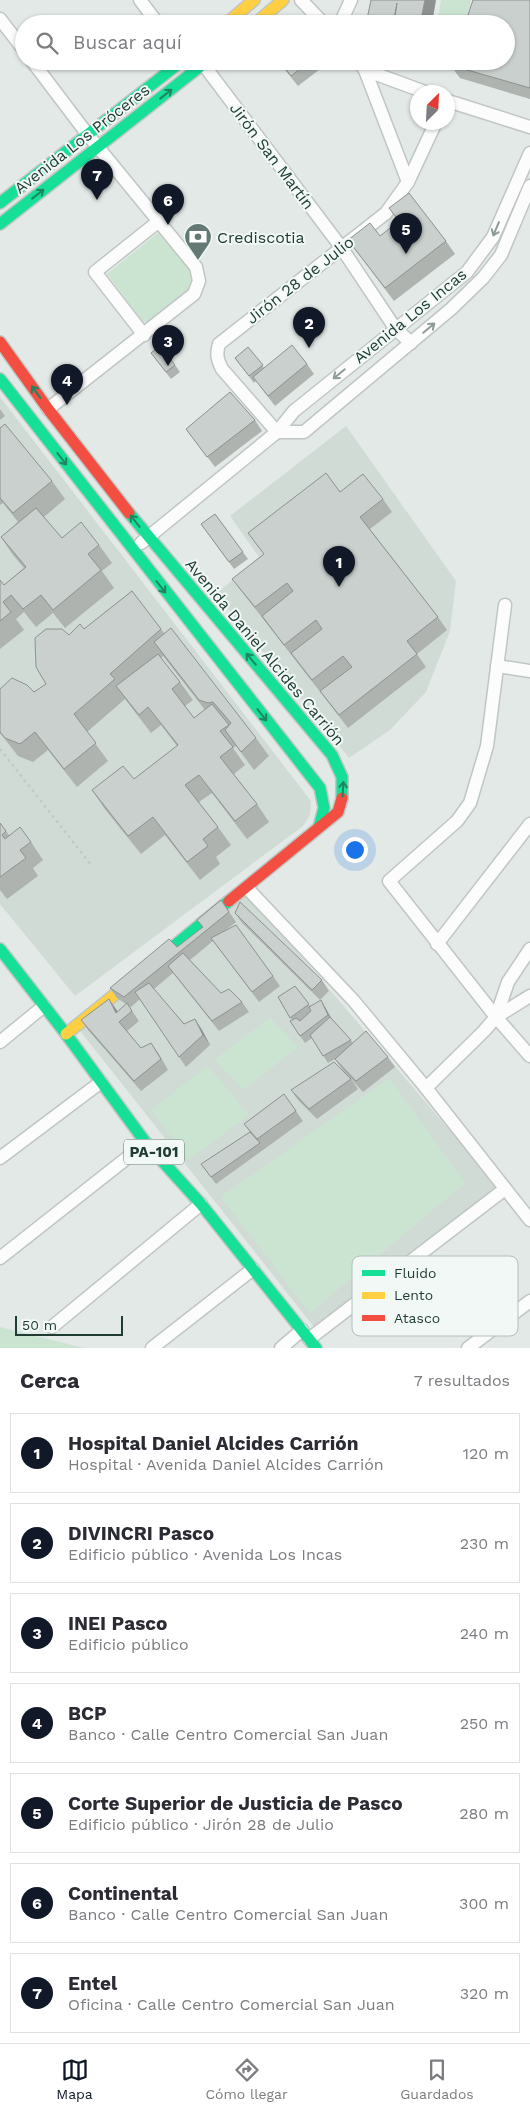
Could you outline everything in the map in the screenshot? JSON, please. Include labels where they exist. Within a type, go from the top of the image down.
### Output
[{"type":"street","points":[[140,0],[151,15]]},
{"type":"street","points":[[236,15],[254,0]]},
{"type":"street","points":[[266,15],[283,0]]},
{"type":"street","points":[[301,0],[315,15]]},
{"type":"street","points":[[344,15],[351,0]]},
{"type":"street","points":[[0,19],[15,38]]},
{"type":"street","points":[[39,70],[98,147],[196,267],[199,280],[194,294],[48,409]]},
{"type":"street","name":"Avenida Los Próceres","points":[[0,202],[170,70]]},
{"type":"street","name":"Avenida Los Próceres","points":[[0,224],[196,70]]},
{"type":"street","name":"Jirón San Martín","points":[[210,70],[341,247],[395,328],[411,343]]},
{"type":"street","points":[[363,70],[408,182]]},
{"type":"street","points":[[371,70],[410,86]]},
{"type":"street","points":[[455,103],[530,127]]},
{"type":"street","name":"Jirón 28 de Julio","points":[[278,432],[222,369],[218,361],[217,352],[219,344],[386,213],[408,182],[432,130]]},
{"type":"street","name":"Avenida Los Incas","points":[[132,549],[278,432],[294,411],[395,328],[468,272],[493,237],[530,153]]},
{"type":"street","name":"Avenida Los Incas","points":[[278,432],[304,432],[451,309],[482,278],[501,255],[530,186]]},
{"type":"street","points":[[504,210],[517,215]]},
{"type":"street","points":[[144,335],[95,272],[158,221]]},
{"type":"street","name":"Avenida Daniel Alcides Carrión","points":[[2,349],[148,538],[332,755],[343,775],[345,791],[338,812],[66,1034]]},
{"type":"street","points":[[0,379],[320,788],[325,798],[325,809],[319,827]]},
{"type":"street","points":[[86,491],[102,479]]},
{"type":"street","points":[[505,605],[487,746],[470,803],[457,821],[389,881],[496,1017],[530,1056]]},
{"type":"street","points":[[497,666],[530,671]]},
{"type":"street","points":[[438,944],[530,824]]},
{"type":"street","points":[[247,888],[353,1000],[426,1088],[530,1220]]},
{"type":"street","name":"PA-101","points":[[0,949],[66,1034],[146,1143],[201,1204],[309,1339]]},
{"type":"street","points":[[496,1017],[508,982],[530,949]]},
{"type":"street","points":[[426,1088],[496,1017],[530,996]]},
{"type":"street","points":[[0,1042],[44,1006]]},
{"type":"street","points":[[0,1158],[100,1082]]},
{"type":"street","points":[[0,1258],[146,1143]]},
{"type":"street","points":[[417,1256],[505,1189]]},
{"type":"street","points":[[52,1327],[201,1204]]},
{"type":"street","points":[[152,1348],[253,1269]]},
{"type":"street","points":[[518,1311],[530,1302]]},
{"type":"street","points":[[282,1348],[309,1339],[352,1306]]},
{"type":"street","points":[[468,1348],[484,1336]]},
{"type":"path","points":[[0,749],[92,866]]},
{"type":"shaded area","points":[[0,397],[311,801],[310,815],[303,826],[75,996],[0,904]]},
{"type":"shaded area","points":[[346,426],[456,581],[450,631],[426,692],[390,730],[349,758],[216,594],[259,557],[230,516]]},
{"type":"shaded area","points":[[247,893],[499,1188],[408,1256],[352,1256],[352,1298],[314,1327],[77,1027]]},
{"type":"green space","points":[[441,0],[471,0],[468,15],[438,15]]},
{"type":"green space","points":[[159,232],[191,269],[196,279],[192,288],[158,319],[143,322],[107,274]]},
{"type":"green space","points":[[270,1018],[298,1047],[243,1090],[215,1059]]},
{"type":"green space","points":[[208,1066],[249,1115],[189,1160],[151,1110]]},
{"type":"green space","points":[[389,1078],[465,1183],[378,1256],[352,1256],[352,1278],[310,1313],[221,1197]]},
{"type":"green space","points":[[0,1327],[84,1348],[0,1348]]},
{"type":"building","points":[[371,0],[425,0],[422,15],[395,15],[397,3],[395,15],[368,15]]},
{"type":"building","points":[[473,0],[530,0],[530,88],[467,70],[515,70],[515,15],[468,15]]},
{"type":"building","points":[[286,70],[299,70],[291,76]]},
{"type":"building","points":[[409,193],[446,241],[385,288],[348,240],[370,223],[380,236],[399,221],[389,208]]},
{"type":"building","points":[[292,345],[307,364],[268,396],[253,377]]},
{"type":"building","points":[[160,346],[175,365],[166,372],[151,353]]},
{"type":"building","points":[[248,347],[263,365],[249,376],[235,358]]},
{"type":"building","points":[[230,392],[255,420],[207,457],[186,429]]},
{"type":"building","points":[[5,424],[52,481],[13,513],[0,498],[0,428]]},
{"type":"building","points":[[326,473],[340,492],[363,474],[383,499],[360,517],[438,617],[407,641],[417,654],[339,715],[320,691],[352,667],[343,656],[312,680],[291,653],[322,629],[316,620],[284,645],[262,616],[293,591],[287,583],[255,607],[232,579],[264,554],[248,533]]},
{"type":"building","points":[[36,508],[62,538],[81,522],[99,545],[88,554],[101,570],[53,610],[41,595],[23,609],[11,595],[3,602],[11,612],[0,621],[0,580],[4,585],[26,567],[1,537]]},
{"type":"building","points":[[215,514],[243,552],[229,562],[201,524]]},
{"type":"building","points":[[132,591],[161,629],[110,674],[115,679],[74,714],[96,743],[64,769],[35,732],[20,744],[5,738],[0,732],[0,689],[12,678],[27,685],[34,692],[46,684],[36,667],[35,638],[46,629],[62,629],[69,635],[80,624],[84,629]]},
{"type":"building","points":[[171,628],[256,738],[241,752],[225,730],[231,723],[213,702],[208,703],[199,700],[154,642]]},
{"type":"building","points":[[158,654],[180,682],[172,689],[194,718],[212,704],[229,725],[220,731],[233,747],[220,757],[257,804],[235,821],[199,775],[185,785],[218,827],[203,839],[208,846],[187,862],[153,817],[128,836],[92,790],[123,766],[134,779],[178,745],[148,707],[139,715],[116,686]]},
{"type":"building","points":[[0,823],[6,831],[2,835],[5,839],[20,827],[31,842],[20,850],[26,858],[0,877]]},
{"type":"building","points":[[221,900],[229,912],[124,997],[110,988],[169,939],[177,947],[203,927],[197,920]]},
{"type":"building","points":[[240,902],[322,980],[312,990],[235,913]]},
{"type":"building","points":[[236,925],[273,976],[252,992],[211,938]]},
{"type":"building","points":[[183,953],[221,993],[229,989],[242,1002],[212,1021],[168,966]]},
{"type":"building","points":[[149,983],[184,1024],[195,1019],[203,1035],[179,1057],[135,992]]},
{"type":"building","points":[[295,986],[309,1004],[290,1018],[278,997]]},
{"type":"building","points":[[109,999],[116,1013],[127,1003],[132,1011],[119,1022],[141,1048],[151,1043],[161,1059],[134,1081],[81,1020]]},
{"type":"building","points":[[321,1000],[328,1015],[300,1036],[290,1021],[296,1018],[300,1021],[311,1011],[309,1007]]},
{"type":"building","points":[[330,1017],[351,1040],[323,1056],[310,1035]]},
{"type":"building","points":[[366,1031],[388,1057],[356,1081],[335,1059]]},
{"type":"building","points":[[334,1062],[351,1079],[309,1109],[291,1090]]},
{"type":"building","points":[[284,1094],[296,1111],[257,1139],[244,1124]]},
{"type":"building","points":[[250,1132],[260,1143],[211,1177],[201,1164]]},
{"type":"traffic: fast","points":[[0,203],[170,70]]},
{"type":"traffic: fast","points":[[0,224],[196,70]]},
{"type":"traffic: fast","points":[[0,379],[320,788],[324,808],[319,827]]},
{"type":"traffic: fast","points":[[129,513],[332,755],[342,777],[342,798]]},
{"type":"traffic: fast","points":[[157,960],[229,901]]},
{"type":"traffic: fast","points":[[0,949],[66,1034],[146,1143],[201,1204],[316,1348]]},
{"type":"traffic: slow","points":[[236,15],[254,0]]},
{"type":"traffic: slow","points":[[266,15],[283,0]]},
{"type":"traffic: slow","points":[[66,1034],[133,980]]},
{"type":"traffic: jam","points":[[0,342],[48,409],[129,513]]},
{"type":"traffic: jam","points":[[229,901],[338,812],[342,798]]},
{"type":"place","name":"Entel","points":[[97,200]]},
{"type":"place","name":"Continental","points":[[168,225]]},
{"type":"place","name":"Corte Superior de Justicia de Pasco","points":[[406,254]]},
{"type":"place","name":"Crediscotia","points":[[198,261]]},
{"type":"place","name":"DIVINCRI Pasco","points":[[309,348]]},
{"type":"place","name":"INEI Pasco","points":[[168,366]]},
{"type":"place","name":"BCP","points":[[67,405]]},
{"type":"place","name":"Hospital Daniel Alcides Carrión","points":[[339,587]]}]
